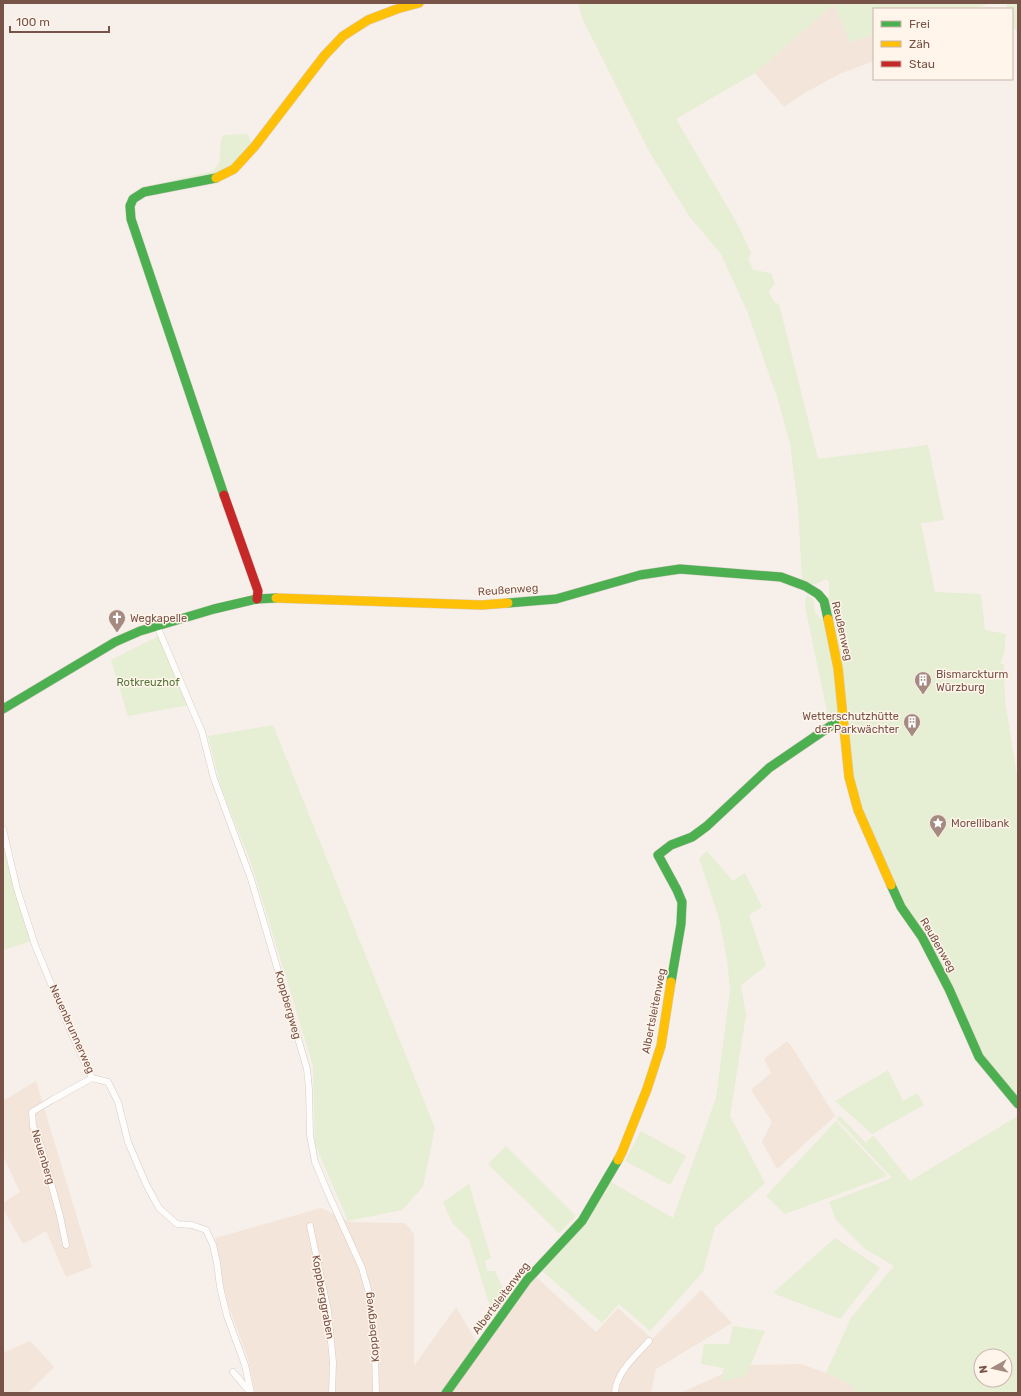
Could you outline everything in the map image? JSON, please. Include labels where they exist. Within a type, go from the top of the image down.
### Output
[{"type":"street","points":[[257,599],[258,591],[251,569],[133,226],[129,213],[129,206],[137,194],[220,177],[234,169],[255,146],[324,56],[343,36],[368,20],[397,9],[419,3]]},
{"type":"street","name":"Reußenweg","points":[[3,709],[115,642],[140,631],[214,609],[257,599],[345,600],[482,605],[556,599],[640,575],[680,569],[781,577],[805,586],[818,594],[824,601],[838,668],[849,776],[858,810],[901,907],[922,937],[949,989],[979,1057],[1018,1104]]},
{"type":"street","name":"Koppbergweg","points":[[157,626],[202,732],[214,779],[251,879],[307,1069],[310,1135],[315,1162],[362,1268],[370,1293],[375,1353],[376,1393]]},
{"type":"street","name":"Albertsleitenweg","points":[[446,1393],[527,1280],[582,1221],[622,1152],[661,1046],[681,924],[682,902],[658,854],[672,845],[692,837],[707,826],[769,768],[832,725],[842,716]]},
{"type":"street","name":"Neuenbrunnerweg","points":[[3,829],[17,889],[35,944],[70,1030],[92,1078],[108,1082],[118,1102],[128,1142],[146,1184],[159,1208],[177,1224],[192,1225],[206,1230],[213,1245],[226,1316],[245,1365],[251,1393]]},
{"type":"street","name":"Neuenberg","points":[[66,1245],[42,1146],[33,1126],[32,1112],[92,1078]]},
{"type":"street","name":"Koppberggraben","points":[[310,1226],[328,1311],[333,1362],[332,1393]]},
{"type":"street","points":[[615,1393],[615,1387],[620,1374],[649,1342]]},
{"type":"street","points":[[233,1372],[251,1393]]},
{"type":"shaded area","points":[[834,4],[850,42],[873,35],[873,61],[839,74],[803,94],[784,107],[755,73]]},
{"type":"shaded area","points":[[787,1041],[835,1116],[777,1169],[762,1142],[772,1122],[751,1090],[771,1073],[764,1059]]},
{"type":"shaded area","points":[[36,1081],[92,1267],[66,1277],[46,1231],[23,1244],[3,1209],[3,1203],[20,1192],[3,1156],[3,1101]]},
{"type":"shaded area","points":[[321,1208],[350,1222],[405,1223],[414,1234],[414,1366],[456,1307],[481,1350],[535,1276],[596,1332],[618,1308],[652,1339],[701,1290],[732,1323],[656,1369],[651,1393],[255,1393],[248,1359],[225,1296],[215,1238]]},
{"type":"shaded area","points":[[30,1341],[54,1367],[28,1393],[3,1393],[3,1353]]},
{"type":"shaded area","points":[[801,1364],[850,1384],[856,1393],[680,1393],[743,1365]]},
{"type":"green space","points":[[578,3],[992,3],[974,8],[873,8],[873,35],[850,42],[834,4],[755,73],[676,119],[738,225],[751,253],[748,259],[753,270],[771,273],[775,283],[769,292],[774,302],[779,304],[818,459],[928,445],[944,520],[921,523],[935,592],[981,594],[985,630],[1006,634],[1004,654],[1000,664],[1004,664],[1005,701],[1018,782],[1018,1098],[991,1069],[885,866],[857,797],[849,757],[840,657],[829,603],[829,582],[826,579],[811,584],[802,581],[798,506],[790,444],[778,400],[747,311],[721,254],[689,216],[650,153],[582,18]]},
{"type":"green space","points":[[1006,3],[1018,3],[1018,32],[1013,28],[1013,8],[1007,8]]},
{"type":"green space","points":[[247,134],[252,143],[233,165],[215,175],[139,188],[213,171],[220,159],[221,142],[224,135]]},
{"type":"green space","points":[[806,595],[813,599],[815,613],[826,623],[836,675],[839,716],[828,716],[805,607]]},
{"type":"green space","name":"Rotkreuzhof","points":[[159,636],[189,705],[128,716],[111,660]]},
{"type":"green space","points":[[273,725],[435,1128],[423,1187],[402,1210],[348,1221],[315,1144],[313,1066],[252,866],[221,787],[208,736]]},
{"type":"green space","points":[[3,834],[32,941],[3,950]]},
{"type":"green space","points":[[707,851],[733,881],[745,873],[762,907],[749,915],[766,966],[741,985],[746,1015],[730,1116],[765,1183],[715,1227],[703,1272],[650,1331],[619,1304],[602,1323],[542,1271],[586,1224],[611,1182],[673,1218],[716,1098],[730,990],[727,960],[719,918],[699,858]]},
{"type":"green space","points":[[888,1070],[903,1101],[917,1093],[924,1105],[872,1134],[835,1101]]},
{"type":"green space","points":[[840,1116],[866,1143],[873,1135],[910,1181],[1018,1116],[1018,1393],[856,1393],[850,1384],[826,1373],[851,1318],[894,1266],[865,1249],[836,1220],[829,1202],[892,1178],[837,1119]]},
{"type":"green space","points":[[836,1121],[887,1176],[785,1214],[766,1196]]},
{"type":"green space","points":[[641,1131],[686,1156],[670,1185],[625,1161]]},
{"type":"green space","points":[[506,1146],[576,1216],[559,1233],[488,1164]]},
{"type":"green space","points":[[469,1184],[491,1258],[485,1261],[487,1271],[495,1271],[507,1298],[493,1316],[469,1239],[453,1224],[443,1202]]},
{"type":"green space","points":[[835,1238],[880,1268],[840,1319],[773,1293]]},
{"type":"green space","points":[[733,1326],[765,1331],[746,1376],[721,1382],[724,1368],[701,1364],[704,1344],[729,1344]]},
{"type":"traffic: fast","points":[[216,178],[144,192],[133,199],[130,206],[131,219],[224,495]]},
{"type":"traffic: fast","points":[[508,603],[556,599],[640,575],[680,569],[781,577],[805,586],[818,594],[824,601],[828,619]]},
{"type":"traffic: fast","points":[[3,709],[115,642],[140,631],[214,609],[257,599],[276,598]]},
{"type":"traffic: fast","points":[[671,982],[681,924],[682,902],[658,855],[671,845],[692,837],[707,826],[769,768],[832,725],[842,716]]},
{"type":"traffic: fast","points":[[891,885],[901,907],[922,937],[949,989],[979,1057],[1018,1104]]},
{"type":"traffic: fast","points":[[446,1393],[527,1280],[582,1221],[618,1160]]},
{"type":"traffic: slow","points":[[216,178],[234,169],[255,146],[324,56],[343,36],[368,20],[397,9],[419,3]]},
{"type":"traffic: slow","points":[[276,598],[482,605],[508,603]]},
{"type":"traffic: slow","points":[[828,619],[838,668],[849,777],[858,810],[891,885]]},
{"type":"traffic: slow","points":[[618,1160],[647,1089],[661,1046],[671,982]]},
{"type":"traffic: jam","points":[[224,495],[258,591],[257,599]]},
{"type":"place","name":"Wegkapelle","points":[[117,633]]},
{"type":"place","name":"Bismarckturm Würzburg","points":[[923,695]]},
{"type":"place","name":"Wetterschutzhütte der Parkwächter","points":[[912,737]]},
{"type":"place","name":"Morellibank","points":[[938,838]]}]
